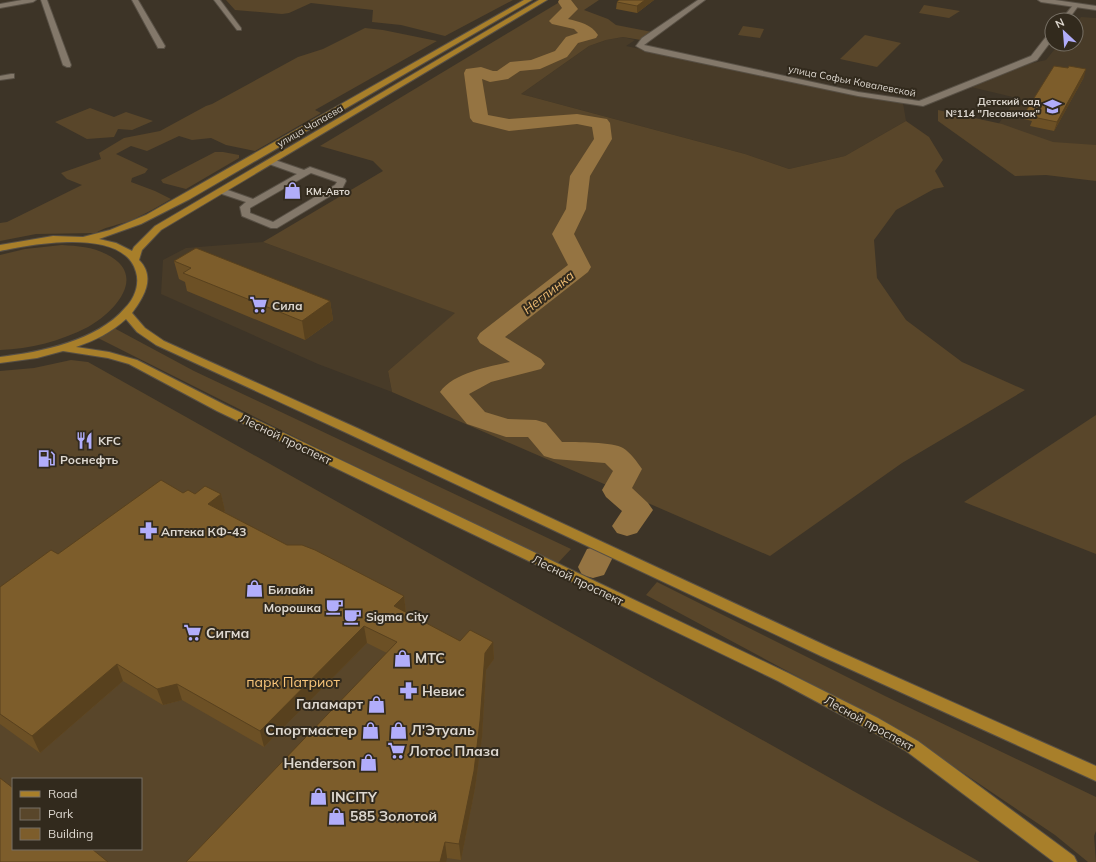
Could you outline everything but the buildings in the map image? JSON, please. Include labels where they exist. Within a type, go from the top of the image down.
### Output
[{"type":"main road","name":"улица Чапаева","points":[[85,239],[118,231],[142,222],[529,0]]},
{"type":"main road","name":"улица Чапаева","points":[[136,260],[137,249],[158,228],[544,0]]},
{"type":"main road","points":[[0,248],[22,242],[54,238],[85,239],[106,243],[123,250],[136,260],[142,270],[143,283],[139,296],[126,313],[112,324],[90,337],[63,348],[32,356],[0,360]]},
{"type":"main road","points":[[126,313],[141,330],[160,343],[324,417],[651,571],[1096,774]]},
{"type":"main road","name":"Лесной проспект","points":[[63,348],[110,354],[133,362],[221,408],[783,677],[872,723],[912,746],[1032,838],[1068,862]]},
{"type":"street","points":[[0,6],[32,0]]},
{"type":"street","points":[[44,0],[67,65]]},
{"type":"street","points":[[135,0],[161,46]]},
{"type":"street","points":[[217,0],[239,28]]},
{"type":"street","name":"улица Софьи Ковалевской","points":[[702,0],[644,40],[640,46],[645,49],[858,94],[878,96],[920,104],[1034,58],[1044,45]]},
{"type":"street","points":[[1041,0],[1096,8]]},
{"type":"street","points":[[1071,12],[1076,6]]},
{"type":"street","points":[[0,78],[11,76]]},
{"type":"street","points":[[272,162],[304,173]]},
{"type":"street","points":[[310,170],[342,181],[339,187],[274,226],[244,214],[245,207],[254,202],[310,170]]},
{"type":"street","points":[[222,191],[254,202]]},
{"type":"shaded area","name":"Детский сад №114 \"Лесовичок\"","points":[[1084,17],[1096,18],[1096,153],[992,133],[1017,98],[971,87],[1024,65],[1046,60],[1052,52],[1084,52]]},
{"type":"shaded area","points":[[623,37],[635,40],[626,46],[903,103],[906,121],[845,156],[789,169],[745,154],[521,94],[589,46],[606,40]]},
{"type":"shaded area","points":[[263,242],[456,313],[388,371],[392,392],[318,364],[161,294],[163,260],[186,248]]},
{"type":"green space","points":[[226,0],[513,0],[445,36],[401,25],[372,22],[373,10],[311,3],[289,13],[282,14],[235,10]]},
{"type":"green space","points":[[563,0],[599,0],[584,10],[608,19],[616,25],[652,32],[641,40],[623,37],[606,40],[589,46],[521,94],[745,154],[789,169],[845,156],[906,121],[929,137],[943,160],[935,171],[944,187],[934,189],[896,210],[874,240],[877,278],[906,320],[962,362],[1025,390],[902,463],[770,556],[392,392],[388,371],[455,313],[263,242],[383,171],[373,161],[320,146]]},
{"type":"green space","points":[[924,5],[960,11],[949,18],[919,13]]},
{"type":"green space","points":[[743,26],[764,29],[760,38],[738,35]]},
{"type":"green space","points":[[365,28],[383,30],[437,41],[315,110],[321,113],[255,151],[226,145],[211,138],[192,140],[179,136],[147,151],[131,146],[116,154],[148,169],[145,173],[132,178],[131,182],[171,199],[134,219],[103,229],[96,233],[36,234],[0,241],[0,223],[7,222],[82,185],[67,179],[61,173],[101,159],[99,153],[124,138],[160,131],[298,57],[323,49]]},
{"type":"green space","points":[[865,35],[901,43],[877,67],[840,59]]},
{"type":"green space","points":[[90,108],[114,117],[126,112],[153,121],[132,130],[118,129],[114,137],[87,139],[55,122]]},
{"type":"green space","points":[[938,110],[1002,124],[1053,142],[1096,145],[1096,181],[1046,175],[1015,176],[938,121]]},
{"type":"green space","points":[[215,152],[239,155],[239,158],[186,189],[163,183],[161,180]]},
{"type":"green space","points":[[62,245],[90,248],[106,254],[119,263],[125,272],[126,282],[123,293],[117,303],[108,312],[88,327],[78,332],[34,346],[0,350],[0,255],[25,249]]},
{"type":"green space","points":[[114,328],[194,371],[571,549],[557,564],[293,436],[98,338]]},
{"type":"green space","name":"парк Патриот","points":[[71,360],[88,362],[980,862],[0,862],[0,371],[34,368]]},
{"type":"green space","points":[[1096,415],[1096,554],[964,502]]},
{"type":"green space","points":[[657,582],[885,696],[1096,797],[1096,831],[1094,836],[1096,862],[1088,862],[1055,835],[910,737],[646,595]]},
{"type":"waterway","name":"Неглинка","points":[[565,2],[570,9],[557,21],[579,26],[590,35],[572,40],[561,54],[534,65],[516,66],[502,75],[490,77],[481,72],[472,73],[479,118],[509,125],[577,119],[601,123],[603,139],[580,176],[576,209],[563,234],[580,267],[489,338],[532,364],[482,376],[453,392],[476,418],[506,428],[536,429],[554,450],[613,454],[628,469],[616,490],[638,510],[627,526]]},
{"type":"waterway","name":"Неглинка","points":[[593,567],[598,557]]},
{"type":"place","name":"Детский сад №114 \"Лесовичок\"","points":[[1053,107]]},
{"type":"place","name":"КМ-Авто","points":[[293,191]]},
{"type":"place","name":"Сила","points":[[259,305]]},
{"type":"place","name":"KFC","points":[[85,440]]},
{"type":"place","name":"Роснефть","points":[[47,459]]},
{"type":"place","name":"Аптека КФ-43","points":[[148,531]]},
{"type":"place","name":"Билайн","points":[[255,589]]},
{"type":"place","name":"Морошка","points":[[334,607]]},
{"type":"place","name":"Sigma City","points":[[353,616]]},
{"type":"place","name":"Сигма","points":[[193,633]]},
{"type":"place","name":"МТС","points":[[402,658]]},
{"type":"place","name":"Невис","points":[[409,691]]},
{"type":"place","name":"Галамарт","points":[[376,704]]},
{"type":"place","name":"Спортмастер","points":[[370,730]]},
{"type":"place","name":"Л'Этуаль","points":[[398,730]]},
{"type":"place","name":"Лотос Плаза","points":[[396,751]]},
{"type":"place","name":"Henderson","points":[[369,763]]},
{"type":"place","name":"INCITY","points":[[318,797]]},
{"type":"place","name":"585 Золотой","points":[[337,816]]}]
